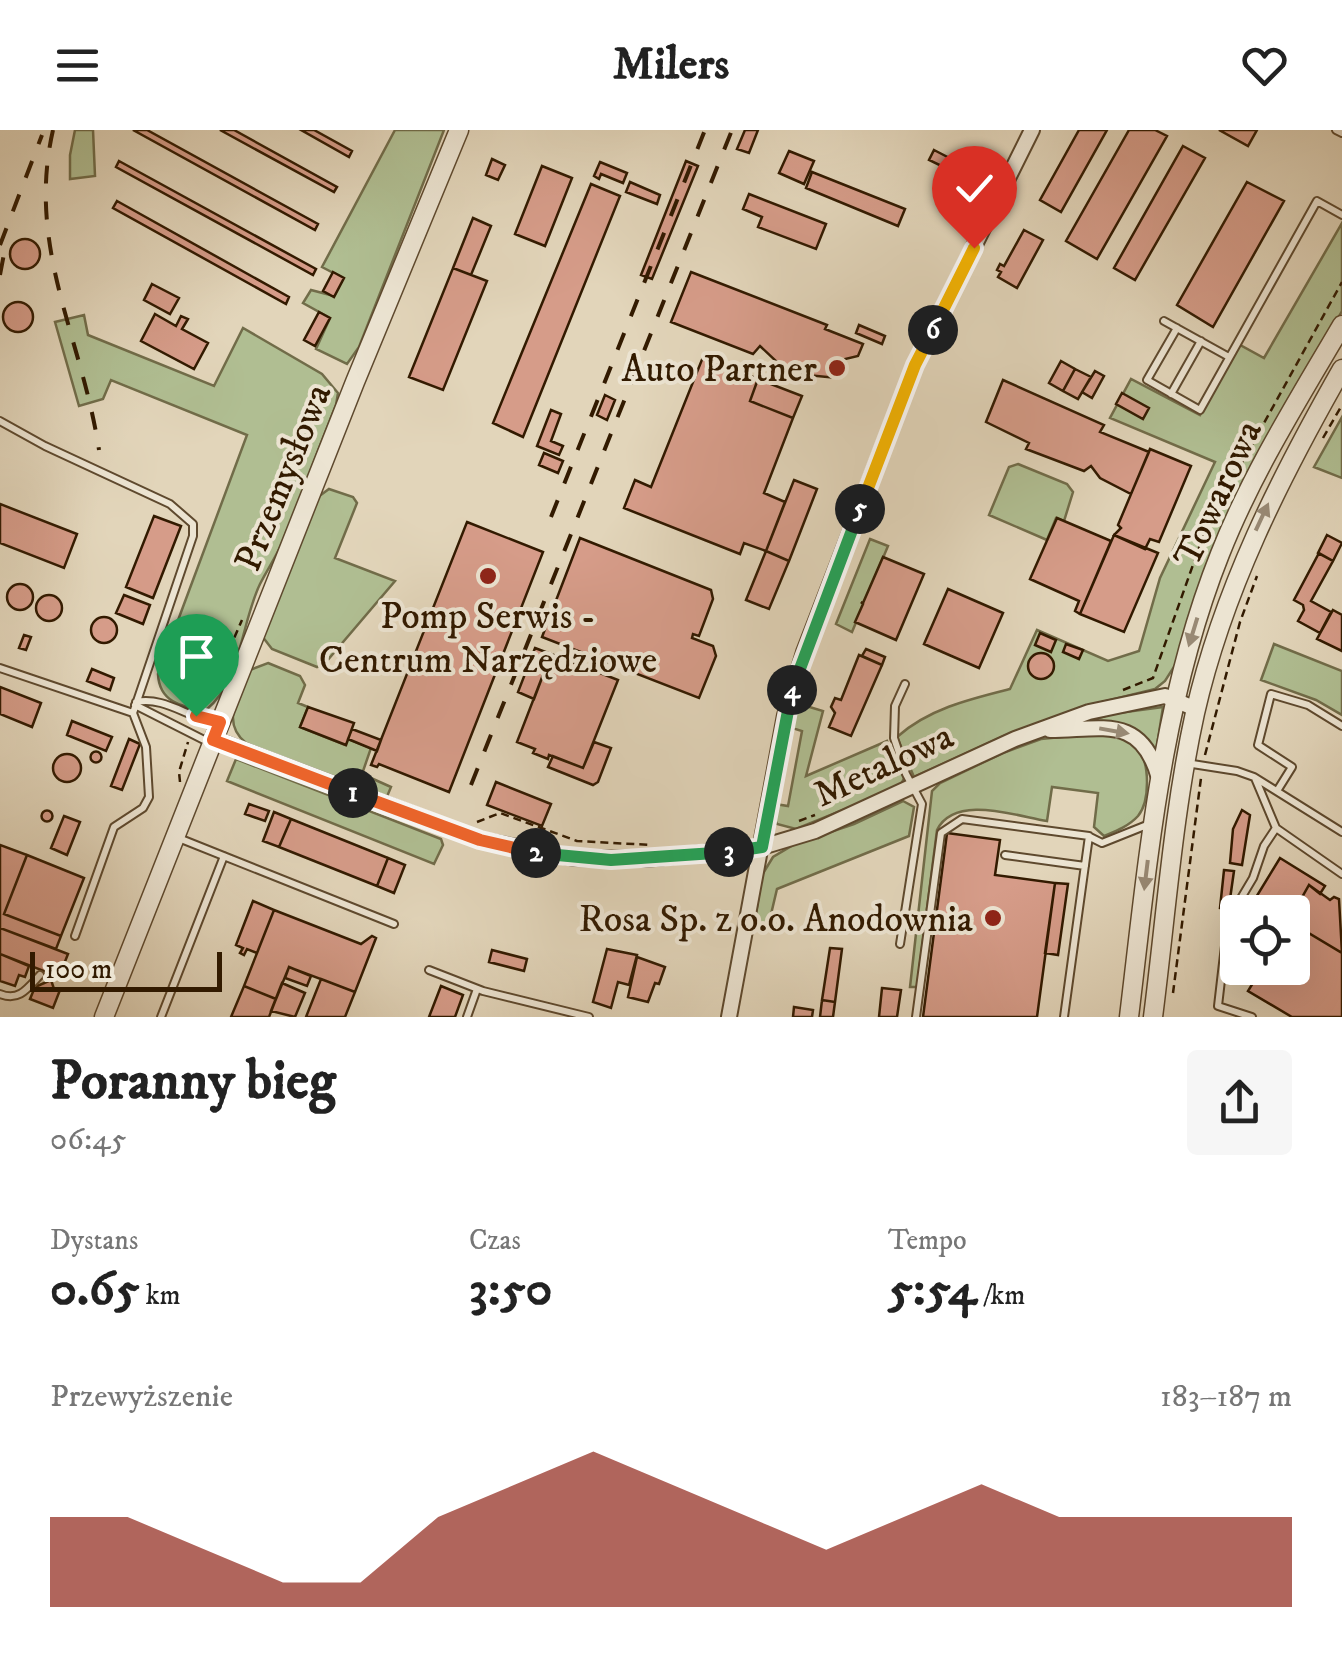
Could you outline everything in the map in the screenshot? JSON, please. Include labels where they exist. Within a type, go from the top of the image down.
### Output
[{"type":"street","name":"Przemysłowa","points":[[104,1017],[354,382],[459,130]]},
{"type":"street","points":[[729,1017],[785,715],[804,652],[915,365],[1032,130]]},
{"type":"street","name":"Towarowa","points":[[1129,1017],[1159,778],[1174,698],[1203,600],[1239,509],[1342,325]]},
{"type":"street","name":"Towarowa","points":[[1162,1013],[1194,765],[1196,708],[1260,520],[1342,369]]},
{"type":"street","name":"Metalowa","points":[[215,735],[480,840],[574,858],[651,858],[762,847],[815,831],[1016,740],[1089,712],[1158,697],[1174,698]]},
{"type":"street","points":[[1174,698],[1196,708]]},
{"type":"street","points":[[1044,730],[1124,730],[1145,747],[1159,778]]},
{"type":"lane","points":[[1176,328],[1147,380],[1200,410],[1317,201],[1342,215]]},
{"type":"lane","points":[[1164,321],[1229,358]]},
{"type":"lane","points":[[1171,394],[1200,342]]},
{"type":"lane","points":[[0,421],[170,504],[192,524],[193,536],[135,706],[146,747],[149,797],[142,808],[114,827],[74,936]]},
{"type":"lane","points":[[0,668],[135,706],[215,735]]},
{"type":"lane","points":[[900,944],[922,804],[894,738],[892,720],[905,684]]},
{"type":"lane","points":[[1277,791],[1292,766],[1258,745],[1271,694],[1308,705],[1342,726]]},
{"type":"lane","points":[[135,706],[156,700],[204,720],[215,735]]},
{"type":"lane","points":[[1194,765],[1238,770],[1254,777],[1341,830]]},
{"type":"lane","points":[[1254,777],[1276,828],[1342,874]]},
{"type":"lane","points":[[916,1017],[941,833],[962,820],[1089,836],[1102,843],[1152,822]]},
{"type":"lane","points":[[1252,1017],[1218,1006],[1228,920],[1276,828]]},
{"type":"lane","points":[[175,836],[394,924]]},
{"type":"lane","points":[[1064,1017],[1089,836]]},
{"type":"lane","points":[[1005,855],[1085,866]]},
{"type":"lane","points":[[161,1017],[224,856]]},
{"type":"lane","points":[[428,970],[477,989],[589,1017]]},
{"type":"lane","points":[[0,994],[10,998],[23,994],[40,975]]},
{"type":"lane","points":[[466,1017],[477,989]]},
{"type":"path","points":[[1110,694],[1153,678],[1206,528],[1342,282]]},
{"type":"path","points":[[1323,437],[1342,405]]},
{"type":"path","points":[[1162,1013],[1194,765],[1260,566]]},
{"type":"path","points":[[200,706],[208,698],[242,620]]},
{"type":"path","points":[[180,783],[188,738]]},
{"type":"path","points":[[470,825],[500,813],[577,841],[650,843],[651,858]]},
{"type":"path","points":[[788,824],[818,814]]},
{"type":"green space","points":[[75,130],[93,130],[95,176],[70,179]]},
{"type":"green space","points":[[395,130],[444,130],[359,347],[347,364],[316,349],[330,318],[303,303],[311,290],[334,296],[343,278],[322,267]]},
{"type":"green space","points":[[1342,223],[1342,311],[1265,445],[1179,659],[1165,681],[1155,689],[1082,707],[1004,736],[914,777],[897,737],[936,712],[1010,689],[1037,630],[1108,661],[1139,651],[1160,578],[1215,462],[1110,418],[1131,379],[1200,415],[1240,345],[1264,358]]},
{"type":"green space","points":[[84,315],[88,335],[214,386],[243,328],[322,374],[338,393],[282,543],[254,599],[227,684],[206,710],[167,697],[158,674],[247,435],[111,380],[103,399],[79,406],[55,322]]},
{"type":"green space","points":[[1342,417],[1342,478],[1314,467]]},
{"type":"green space","points":[[1018,464],[1067,484],[1073,492],[1064,521],[1056,518],[1047,540],[989,515],[1009,467]]},
{"type":"green space","points":[[329,489],[353,497],[357,503],[335,558],[395,581],[326,662],[317,667],[272,649],[262,636],[318,497]]},
{"type":"green space","points":[[870,539],[888,546],[852,632],[836,624]]},
{"type":"green space","points":[[1274,644],[1342,671],[1342,715],[1316,700],[1261,680]]},
{"type":"green space","points":[[268,663],[300,676],[305,685],[298,703],[308,707],[300,727],[345,745],[348,739],[371,748],[362,774],[391,787],[386,799],[246,743],[238,735],[233,718],[237,699],[250,670]]},
{"type":"green space","points":[[803,705],[823,711],[806,776],[887,741],[904,778],[900,787],[796,829],[777,824],[773,815],[775,804],[788,806],[802,731],[792,728],[796,710]]},
{"type":"green space","points":[[1163,707],[1156,752],[1132,728],[1090,721],[1111,714]]},
{"type":"green space","points":[[1102,733],[1130,741],[1142,755],[1146,792],[1138,816],[1104,836],[1094,827],[1098,793],[1052,787],[1047,821],[987,810],[957,813],[946,819],[937,830],[917,987],[910,987],[932,791],[940,783],[1041,739]]},
{"type":"green space","points":[[236,759],[441,839],[443,845],[434,864],[227,781]]},
{"type":"green space","points":[[903,801],[914,807],[909,836],[777,889],[768,927],[754,926],[762,875],[773,857],[795,844],[854,824]]},
{"type":"building","points":[[133,130],[147,130],[318,224],[315,230]]},
{"type":"building","points":[[220,130],[234,130],[337,187],[334,192]]},
{"type":"building","points":[[301,130],[314,130],[352,151],[349,157]]},
{"type":"building","points":[[745,130],[758,130],[749,153],[737,149]]},
{"type":"building","points":[[1079,130],[1107,130],[1061,212],[1040,200]]},
{"type":"building","points":[[1129,130],[1155,130],[1167,136],[1097,259],[1066,241]]},
{"type":"building","points":[[1219,130],[1257,130],[1248,146]]},
{"type":"building","points":[[1183,146],[1205,158],[1135,280],[1114,268]]},
{"type":"building","points":[[934,150],[961,164],[956,173],[929,160]]},
{"type":"building","points":[[789,151],[814,161],[804,184],[779,173]]},
{"type":"building","points":[[492,159],[505,165],[498,180],[486,175]]},
{"type":"building","points":[[119,161],[316,269],[313,275],[116,167]]},
{"type":"building","points":[[686,161],[698,166],[652,279],[641,275]]},
{"type":"building","points":[[600,162],[627,173],[623,183],[601,174],[599,179],[594,176]]},
{"type":"building","points":[[542,166],[572,178],[545,246],[515,234]]},
{"type":"building","points":[[812,172],[905,209],[898,226],[806,188]]},
{"type":"building","points":[[630,182],[660,195],[657,204],[626,192]]},
{"type":"building","points":[[1247,182],[1284,201],[1213,327],[1177,305]]},
{"type":"building","points":[[591,184],[620,196],[523,437],[493,423]]},
{"type":"building","points":[[749,194],[826,224],[816,249],[758,227],[762,217],[743,209]]},
{"type":"building","points":[[117,201],[289,297],[286,304],[113,208]]},
{"type":"building","points":[[473,218],[491,226],[471,275],[453,268]]},
{"type":"building","points":[[1024,230],[1043,240],[1017,288],[998,277],[1001,272],[997,270],[1000,264],[1004,266]]},
{"type":"building","points":[[25,239],[36,243],[40,254],[36,265],[25,269],[14,265],[10,254],[14,243]]},
{"type":"building","points":[[453,268],[487,281],[443,390],[409,377]]},
{"type":"building","points":[[333,272],[344,278],[334,297],[323,291]]},
{"type":"building","points":[[691,272],[827,325],[825,329],[863,344],[858,356],[845,359],[837,378],[807,375],[779,364],[760,346],[753,354],[671,322]]},
{"type":"building","points":[[152,284],[179,298],[170,314],[144,300]]},
{"type":"building","points":[[18,302],[29,306],[33,317],[29,328],[18,332],[7,328],[3,317],[7,306]]},
{"type":"building","points":[[319,312],[330,318],[315,346],[304,340]]},
{"type":"building","points":[[155,314],[176,326],[181,316],[188,319],[182,329],[208,343],[194,369],[141,341]]},
{"type":"building","points":[[859,325],[885,336],[882,344],[856,333]]},
{"type":"building","points":[[703,357],[758,379],[750,401],[793,418],[764,493],[785,502],[766,551],[744,543],[740,554],[624,508],[635,480],[651,487]]},
{"type":"building","points":[[1061,361],[1075,369],[1063,391],[1049,383]]},
{"type":"building","points":[[1075,369],[1091,377],[1078,399],[1063,391]]},
{"type":"building","points":[[1095,371],[1104,376],[1092,398],[1082,392]]},
{"type":"building","points":[[758,379],[802,396],[793,418],[750,401]]},
{"type":"building","points":[[1003,380],[1104,425],[1100,432],[1149,452],[1131,494],[1100,478],[1091,466],[1084,471],[1026,449],[1029,443],[986,422]]},
{"type":"building","points":[[1122,393],[1149,408],[1143,419],[1116,404]]},
{"type":"building","points":[[605,395],[615,400],[607,420],[597,415]]},
{"type":"building","points":[[551,410],[561,414],[551,441],[563,446],[559,455],[537,446]]},
{"type":"building","points":[[1150,449],[1191,466],[1159,542],[1150,539],[1145,549],[1114,535],[1121,528],[1118,525]]},
{"type":"building","points":[[544,453],[563,461],[558,473],[539,465]]},
{"type":"building","points":[[794,480],[817,489],[789,561],[766,551]]},
{"type":"building","points":[[0,504],[77,534],[64,568],[0,543]]},
{"type":"building","points":[[154,516],[181,526],[153,598],[126,587]]},
{"type":"building","points":[[1057,518],[1111,541],[1080,614],[1075,611],[1079,601],[1030,579]]},
{"type":"building","points":[[467,522],[543,552],[449,792],[379,764],[371,765]]},
{"type":"building","points":[[1114,535],[1158,553],[1124,632],[1080,614]]},
{"type":"building","points":[[1327,535],[1342,543],[1333,561],[1318,553]]},
{"type":"building","points":[[580,538],[711,590],[713,599],[699,636],[693,634],[692,638],[713,646],[716,656],[699,698],[542,637]]},
{"type":"building","points":[[766,551],[789,561],[769,609],[746,600]]},
{"type":"building","points":[[1319,553],[1333,561],[1311,601],[1331,612],[1320,633],[1298,621],[1304,610],[1294,600]]},
{"type":"building","points":[[883,557],[924,574],[896,640],[855,622]]},
{"type":"building","points":[[20,584],[29,588],[33,597],[29,606],[20,610],[11,606],[7,597],[11,588]]},
{"type":"building","points":[[948,589],[1003,613],[979,668],[924,644]]},
{"type":"building","points":[[49,595],[58,599],[62,608],[58,617],[49,621],[40,617],[36,608],[40,599]]},
{"type":"building","points":[[124,595],[150,605],[143,624],[116,613]]},
{"type":"building","points":[[1333,610],[1342,615],[1342,651],[1317,639]]},
{"type":"building","points":[[104,617],[113,621],[117,630],[113,639],[104,643],[95,639],[91,630],[95,621]]},
{"type":"building","points":[[1040,633],[1056,640],[1051,652],[1035,645]]},
{"type":"building","points":[[24,635],[31,637],[26,650],[19,648]]},
{"type":"building","points":[[1066,644],[1083,650],[1079,659],[1063,652]]},
{"type":"building","points":[[535,648],[551,654],[534,699],[518,692]]},
{"type":"building","points":[[866,649],[885,657],[882,665],[862,656]]},
{"type":"building","points":[[1041,653],[1050,657],[1054,666],[1050,675],[1041,679],[1032,675],[1028,666],[1032,657]]},
{"type":"building","points":[[551,654],[618,680],[583,768],[549,755],[548,759],[517,742]]},
{"type":"building","points":[[859,655],[882,665],[851,736],[829,727],[835,713],[831,707],[835,698],[841,700]]},
{"type":"building","points":[[92,669],[114,678],[110,690],[87,681]]},
{"type":"building","points":[[0,687],[41,703],[32,727],[0,714]]},
{"type":"building","points":[[308,707],[354,723],[346,745],[300,727]]},
{"type":"building","points":[[72,721],[112,737],[106,751],[67,735]]},
{"type":"building","points":[[352,729],[381,740],[377,751],[348,739]]},
{"type":"building","points":[[129,739],[140,744],[122,790],[111,786]]},
{"type":"building","points":[[594,742],[611,748],[598,782],[593,785],[548,767],[553,756],[583,768]]},
{"type":"building","points":[[96,751],[102,757],[96,763],[90,757]]},
{"type":"building","points":[[67,754],[77,758],[81,768],[77,778],[67,782],[57,778],[53,768],[57,758]]},
{"type":"building","points":[[496,782],[551,804],[542,826],[487,805]]},
{"type":"building","points":[[249,804],[269,811],[265,821],[245,814]]},
{"type":"building","points":[[47,810],[53,816],[47,822],[41,816]]},
{"type":"building","points":[[1242,810],[1250,815],[1242,865],[1230,863],[1233,829]]},
{"type":"building","points":[[274,812],[291,819],[279,847],[263,841]]},
{"type":"building","points":[[64,816],[80,822],[67,855],[51,848]]},
{"type":"building","points":[[291,819],[388,858],[377,886],[279,847]]},
{"type":"building","name":"Rosa Sp. z o.o. Anodownia","points":[[947,833],[1000,840],[995,875],[1055,883],[1037,1017],[923,1017]]},
{"type":"building","points":[[0,845],[27,855],[4,914],[61,936],[56,949],[0,928]]},
{"type":"building","points":[[27,855],[84,878],[61,936],[4,914]]},
{"type":"building","points":[[388,858],[405,865],[394,893],[377,886]]},
{"type":"building","points":[[1280,858],[1325,886],[1320,894],[1309,885],[1303,895],[1257,895]]},
{"type":"building","points":[[1224,870],[1234,871],[1231,895],[1221,895]]},
{"type":"building","points":[[1055,883],[1068,884],[1058,955],[1045,953]]},
{"type":"building","points":[[1309,885],[1330,900],[1339,899],[1342,953],[1310,934],[1310,895],[1303,895]]},
{"type":"building","points":[[253,901],[274,910],[257,953],[247,949],[244,955],[240,953],[243,948],[236,945]]},
{"type":"building","points":[[274,910],[361,944],[372,936],[376,938],[355,992],[289,967],[276,999],[244,986]]},
{"type":"building","points":[[0,928],[68,954],[59,977],[0,954]]},
{"type":"building","points":[[1310,934],[1342,953],[1342,1017],[1292,1017],[1248,991],[1252,985],[1310,985]]},
{"type":"building","points":[[830,948],[842,949],[835,1002],[822,1000]]},
{"type":"building","points":[[607,949],[637,955],[629,985],[618,982],[611,1008],[593,1002]]},
{"type":"building","points":[[492,950],[527,959],[524,971],[489,962]]},
{"type":"building","points":[[0,954],[29,966],[25,977],[19,975],[15,986],[0,981]]},
{"type":"building","points":[[637,957],[665,967],[648,1002],[628,997]]},
{"type":"building","points":[[289,967],[311,976],[307,986],[285,978]]},
{"type":"building","points":[[321,979],[355,992],[345,1017],[306,1017]]},
{"type":"building","points":[[51,980],[54,989],[60,990],[53,1008],[30,999],[35,987]]},
{"type":"building","points":[[282,983],[305,993],[295,1017],[271,1011]]},
{"type":"building","points":[[244,986],[276,999],[269,1017],[231,1017]]},
{"type":"building","points":[[441,986],[463,995],[455,1017],[429,1017]]},
{"type":"building","points":[[882,988],[901,990],[897,1017],[879,1017]]},
{"type":"building","points":[[822,1000],[835,1002],[833,1017],[820,1017]]},
{"type":"building","points":[[794,1007],[813,1010],[812,1017],[793,1017]]},
{"type":"railway","points":[[53,130],[46,214],[51,253],[99,450]]},
{"type":"railway","points":[[551,517],[705,130]]},
{"type":"railway","points":[[471,785],[732,130]]},
{"type":"railway","points":[[0,245],[42,135]]},
{"type":"railway","points":[[0,275],[6,243]]},
{"type":"place","name":"Auto Partner","points":[[837,368]]},
{"type":"place","name":"Pomp Serwis - Centrum Narzędziowe","points":[[488,576]]},
{"type":"place","name":"Rosa Sp. z o.o. Anodownia","points":[[993,918]]},
{"type":"route","points":[[196,716],[220,722],[213,740],[480,840],[538,853],[611,860],[762,847],[785,715],[804,652],[915,365],[974,248]]}]
